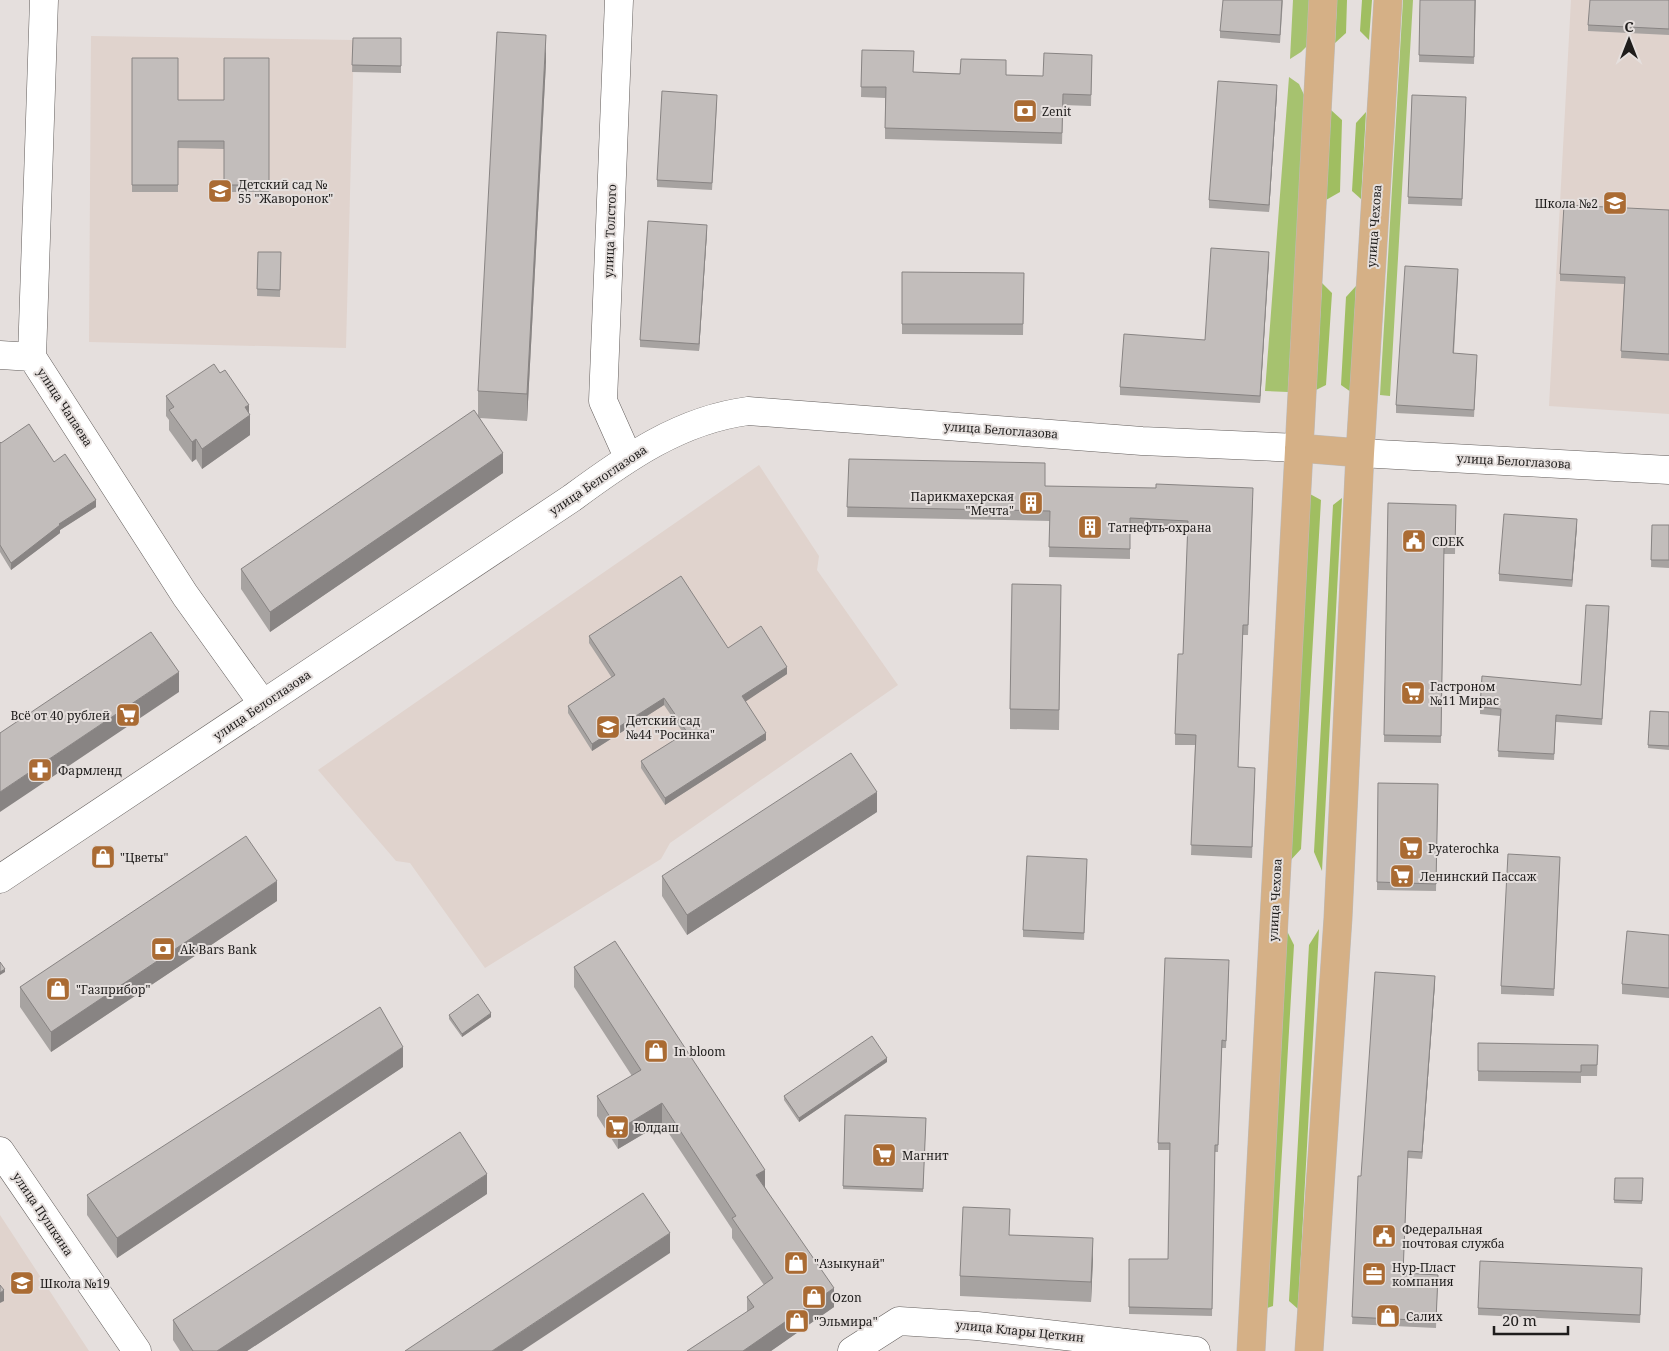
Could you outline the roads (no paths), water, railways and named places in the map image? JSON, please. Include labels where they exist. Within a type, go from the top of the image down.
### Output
[{"type":"main road","name":"улица Чехова","points":[[1250,1351],[1323,0]]},
{"type":"main road","name":"улица Чехова","points":[[1308,1351],[1338,918],[1360,453],[1388,0]]},
{"type":"main road","points":[[1299,448],[1360,453]]},
{"type":"street","name":"улица Чапаева","points":[[44,0],[32,357],[185,595],[263,704]]},
{"type":"street","name":"улица Толстого","points":[[619,0],[603,401],[628,457]]},
{"type":"street","points":[[0,355],[32,357]]},
{"type":"street","name":"улица Белоглазова","points":[[0,879],[572,498],[628,457],[697,423],[725,414],[748,411],[1142,441],[1299,448]]},
{"type":"street","name":"улица Белоглазова","points":[[1360,453],[1669,470]]},
{"type":"street","name":"улица Пушкина","points":[[0,1151],[137,1351]]},
{"type":"street","name":"улица Клары Цеткин","points":[[852,1351],[899,1321],[977,1326],[1196,1351]]},
{"type":"place","name":"Zenit","points":[[1025,111]]},
{"type":"place","name":"Детский сад № 55 \"Жаворонок\"","points":[[220,191]]},
{"type":"place","name":"Школа №2","points":[[1615,203]]},
{"type":"place","name":"Парикмахерская \"Мечта\"","points":[[1031,503]]},
{"type":"place","name":"Татнефть-охрана","points":[[1090,527]]},
{"type":"place","name":"CDEK","points":[[1414,541]]},
{"type":"place","name":"Гастроном №11 Мирас","points":[[1413,693]]},
{"type":"place","name":"Всё от 40 рублей","points":[[128,715]]},
{"type":"place","name":"Детский сад №44 \"Росинка\"","points":[[608,727]]},
{"type":"place","name":"Фармленд","points":[[40,770]]},
{"type":"place","name":"Pyaterochka","points":[[1411,848]]},
{"type":"place","name":"\"Цветы\"","points":[[103,857]]},
{"type":"place","name":"Ленинский Пассаж","points":[[1402,876]]},
{"type":"place","name":"Ak Bars Bank","points":[[163,949]]},
{"type":"place","name":"\"Газприбор\"","points":[[58,989]]},
{"type":"place","name":"In bloom","points":[[656,1051]]},
{"type":"place","name":"Юлдаш","points":[[617,1127]]},
{"type":"place","name":"Магнит","points":[[884,1155]]},
{"type":"place","name":"Федеральная почтовая служба","points":[[1384,1236]]},
{"type":"place","name":"\"Азыкунай\"","points":[[796,1263]]},
{"type":"place","name":"Нур-Пласт компания","points":[[1374,1274]]},
{"type":"place","name":"Школа №19","points":[[22,1283]]},
{"type":"place","name":"Ozon","points":[[814,1297]]},
{"type":"place","name":"Салих","points":[[1388,1316]]},
{"type":"place","name":"\"Эльмира\"","points":[[797,1321]]}]
